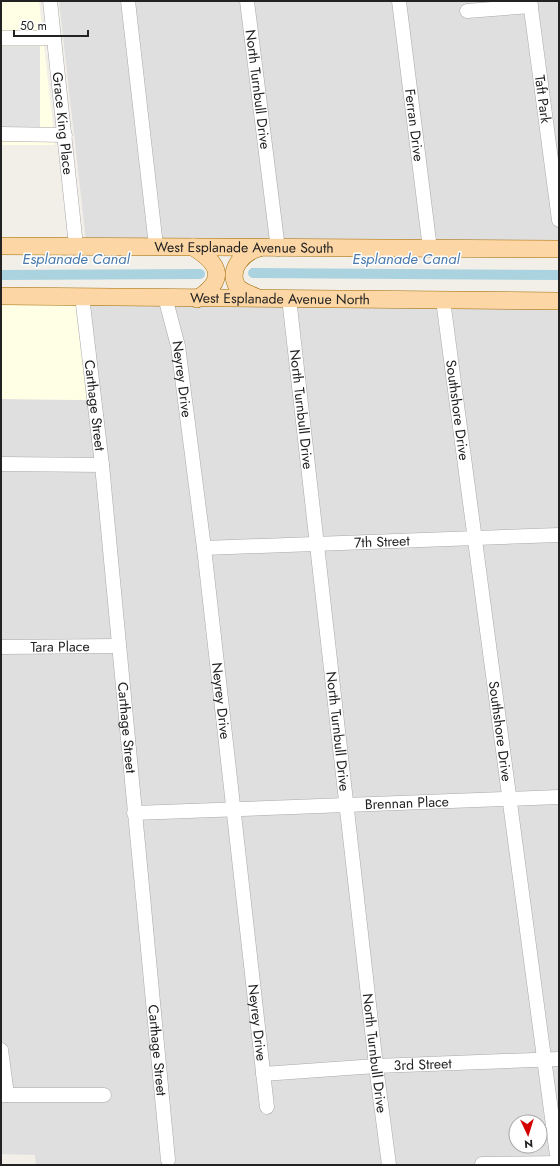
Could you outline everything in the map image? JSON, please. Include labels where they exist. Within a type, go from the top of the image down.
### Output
[{"type":"main road","name":"West Esplanade Avenue South","points":[[1,246],[156,246],[278,249],[559,249]]},
{"type":"main road","points":[[193,247],[215,264],[216,274],[215,283],[210,290],[197,299]]},
{"type":"main road","points":[[257,298],[242,291],[234,277],[236,265],[248,251],[259,248]]},
{"type":"main road","name":"West Esplanade Avenue North","points":[[1,296],[165,297],[197,299],[289,298],[559,301]]},
{"type":"street","name":"Grace King Place","points":[[50,1],[76,246]]},
{"type":"street","points":[[128,1],[156,246]]},
{"type":"street","name":"North Turnbull Drive","points":[[247,1],[278,249]]},
{"type":"street","name":"Ferran Drive","points":[[399,1],[430,249]]},
{"type":"street","points":[[467,10],[530,3]]},
{"type":"street","name":"Taft Park","points":[[530,3],[559,220]]},
{"type":"street","points":[[1,38],[54,38]]},
{"type":"street","points":[[1,134],[65,135]]},
{"type":"street","name":"Carthage Street","points":[[82,296],[102,465],[168,1160]]},
{"type":"street","name":"Neyrey Drive","points":[[165,297],[178,346],[204,548],[232,809],[267,1107]]},
{"type":"street","name":"North Turnbull Drive","points":[[289,298],[376,1066],[389,1165]]},
{"type":"street","name":"Southshore Drive","points":[[442,300],[558,1163]]},
{"type":"street","points":[[1,464],[102,465]]},
{"type":"street","name":"7th Street","points":[[204,548],[559,535]]},
{"type":"street","name":"Tara Place","points":[[1,648],[119,646]]},
{"type":"street","name":"Brennan Place","points":[[134,813],[559,797]]},
{"type":"street","points":[[1,1050],[4,1095],[104,1095]]},
{"type":"street","name":"3rd Street","points":[[263,1074],[376,1066],[559,1059]]},
{"type":"street","points":[[482,1164],[558,1163]]},
{"type":"shaded area","points":[[1,1],[39,1],[55,145],[1,145]]},
{"type":"shaded area","points":[[59,1],[559,1],[559,243],[86,241]]},
{"type":"shaded area","points":[[1,46],[40,46],[40,129],[1,129]]},
{"type":"shaded area","points":[[1,303],[76,305],[88,400],[1,399]]},
{"type":"shaded area","points":[[76,305],[559,307],[559,1165],[36,1165],[35,1155],[1,1154],[1,399],[88,400]]},
{"type":"waterway","name":"Esplanade Canal","points":[[253,273],[559,275]]},
{"type":"waterway","name":"Esplanade Canal","points":[[1,275],[200,274]]}]
